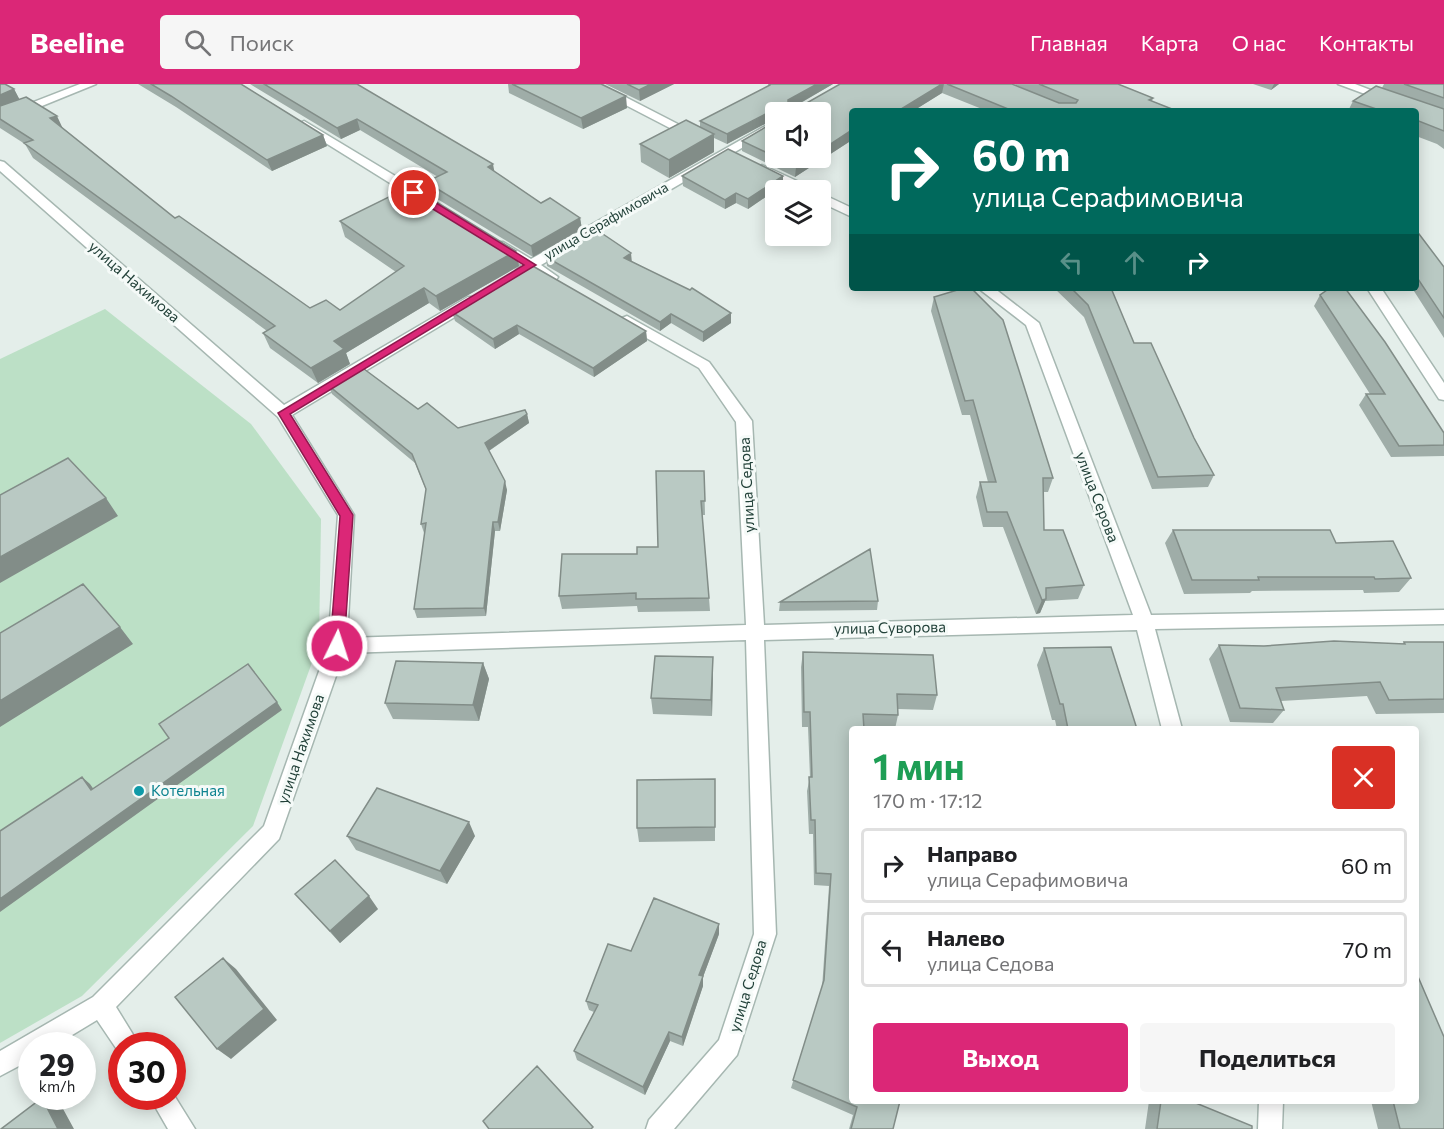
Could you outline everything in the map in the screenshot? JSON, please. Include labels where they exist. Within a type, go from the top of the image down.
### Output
[{"type":"street","points":[[0,119],[90,84]]},
{"type":"street","points":[[591,84],[786,180]]},
{"type":"street","points":[[1344,84],[1400,104]]},
{"type":"street","points":[[288,115],[440,209]]},
{"type":"street","name":"улица Серафимовича","points":[[511,277],[715,146],[765,127]]},
{"type":"street","name":"улица Нахимова","points":[[0,165],[284,413],[346,515],[337,646],[272,832],[101,1005],[0,1064]]},
{"type":"street","points":[[831,202],[849,212]]},
{"type":"street","points":[[480,234],[562,283]]},
{"type":"street","name":"улица Серова","points":[[989,291],[1032,323],[1144,621],[1171,726]]},
{"type":"street","points":[[1376,291],[1444,395]]},
{"type":"street","points":[[284,413],[482,295]]},
{"type":"street","name":"улица Седова","points":[[612,312],[704,365],[744,421],[755,631],[765,934],[729,1047],[658,1129]]},
{"type":"street","name":"улица Суворова","points":[[337,646],[755,631],[1144,621],[1444,617]]},
{"type":"street","points":[[101,1005],[119,1032]]},
{"type":"street","points":[[1270,1129],[1271,1104]]},
{"type":"street","points":[[170,1110],[183,1129]]},
{"type":"green space","points":[[105,309],[251,424],[321,519],[319,643],[253,826],[82,996],[0,1043],[0,359]]},
{"type":"building","points":[[0,84],[5,84],[14,89],[0,95]]},
{"type":"building","points":[[151,84],[241,84],[323,135],[267,160]]},
{"type":"building","points":[[264,84],[357,84],[493,164],[488,167],[541,203],[550,198],[580,218],[531,246],[426,182],[447,172],[357,119],[337,128]]},
{"type":"building","points":[[512,84],[601,84],[626,96],[581,118]]},
{"type":"building","points":[[627,84],[651,84],[639,90]]},
{"type":"building","points":[[770,84],[817,84],[788,102],[765,102],[765,114],[727,134],[700,121]]},
{"type":"building","points":[[840,84],[942,84],[903,108],[849,108],[849,132],[831,144],[831,102],[808,102]]},
{"type":"building","points":[[947,84],[1012,84],[1059,103],[1076,103],[1078,100],[1039,84],[1118,84],[1153,98],[1149,100],[1169,108],[1006,108]]},
{"type":"building","points":[[1404,84],[1444,84],[1444,98]]},
{"type":"building","points":[[1376,86],[1444,109],[1444,131],[1419,121],[1419,108],[1373,108],[1353,101]]},
{"type":"building","points":[[26,97],[57,116],[50,118],[175,218],[179,216],[310,308],[326,300],[340,310],[404,266],[340,221],[411,186],[516,251],[436,296],[424,288],[334,341],[344,349],[311,368],[263,333],[275,326],[24,143],[33,140],[0,119],[0,106]]},
{"type":"building","points":[[686,120],[714,134],[669,160],[640,144]]},
{"type":"building","points":[[765,127],[765,152],[742,141]]},
{"type":"building","points":[[728,149],[783,176],[777,180],[765,180],[765,188],[748,199],[736,193],[725,200],[682,176]]},
{"type":"building","points":[[594,228],[631,253],[624,258],[690,290],[692,288],[731,313],[703,332],[671,314],[660,322],[546,257]]},
{"type":"building","points":[[1419,234],[1444,267],[1444,318],[1419,280]]},
{"type":"building","points":[[531,265],[646,331],[593,368],[517,325],[493,339],[452,312]]},
{"type":"building","points":[[954,291],[974,291],[1003,320],[1053,478],[1043,478],[1044,530],[1063,530],[1084,585],[1046,588],[1046,599],[1042,600],[1007,512],[987,512],[980,482],[996,482],[973,400],[965,401],[934,297]]},
{"type":"building","points":[[1074,291],[1112,291],[1134,343],[1151,343],[1194,438],[1214,475],[1158,477],[1088,305]]},
{"type":"building","points":[[1326,291],[1347,291],[1385,342],[1444,433],[1444,445],[1399,446],[1366,394],[1385,394],[1320,295]]},
{"type":"building","points":[[360,366],[418,409],[427,403],[458,428],[525,410],[527,414],[485,443],[505,481],[498,522],[493,522],[484,608],[414,609],[426,523],[421,524],[426,489],[412,454],[328,385]]},
{"type":"building","points":[[68,458],[106,498],[0,557],[0,495]]},
{"type":"building","points":[[656,471],[704,471],[705,501],[701,501],[709,598],[636,599],[636,593],[559,596],[562,554],[637,554],[637,547],[658,547]]},
{"type":"building","points":[[1173,530],[1330,530],[1336,543],[1393,541],[1411,578],[1258,577],[1259,580],[1192,580]]},
{"type":"building","points":[[870,549],[878,601],[780,602]]},
{"type":"building","points":[[83,584],[120,627],[0,701],[0,633]]},
{"type":"building","points":[[1334,641],[1405,644],[1404,642],[1444,642],[1444,699],[1389,700],[1380,682],[1276,688],[1284,710],[1240,708],[1219,645],[1264,646]]},
{"type":"building","points":[[1111,647],[1136,726],[1067,726],[1063,704],[1060,704],[1044,648]]},
{"type":"building","points":[[803,652],[933,655],[937,695],[897,694],[898,715],[863,714],[864,726],[849,726],[849,1104],[793,1080],[824,980],[831,874],[816,873],[815,820],[811,820],[809,777],[812,777],[810,712],[804,712]]},
{"type":"building","points":[[655,656],[713,657],[711,700],[651,698]]},
{"type":"building","points":[[396,661],[483,663],[473,705],[385,703]]},
{"type":"building","name":"Котельная","points":[[248,664],[277,702],[0,899],[0,831],[82,777],[91,790],[169,738],[159,724]]},
{"type":"building","points":[[715,779],[715,827],[637,828],[637,780]]},
{"type":"building","points":[[377,788],[469,822],[440,871],[347,836]]},
{"type":"building","points":[[335,860],[369,896],[330,931],[295,894]]},
{"type":"building","points":[[654,898],[719,924],[699,975],[703,976],[682,1037],[669,1032],[643,1087],[574,1051],[598,1005],[586,1001],[608,944],[631,951]]},
{"type":"building","points":[[223,958],[264,1009],[217,1049],[175,997]]},
{"type":"building","points":[[1419,979],[1444,1037],[1444,1129],[1400,1129],[1394,1104],[1419,1104]]},
{"type":"building","points":[[537,1066],[593,1127],[591,1129],[489,1129],[483,1121]]},
{"type":"building","points":[[850,1104],[899,1104],[893,1129],[851,1129],[857,1107]]},
{"type":"building","points":[[1161,1104],[1198,1104],[1252,1126],[1252,1129],[1157,1129]]},
{"type":"building","points":[[26,1110],[48,1110],[58,1129],[1,1129]]},
{"type":"place","name":"Котельная","points":[[139,791]]},
{"type":"route","points":[[337,646],[346,515],[284,413],[531,265],[414,193]]}]
